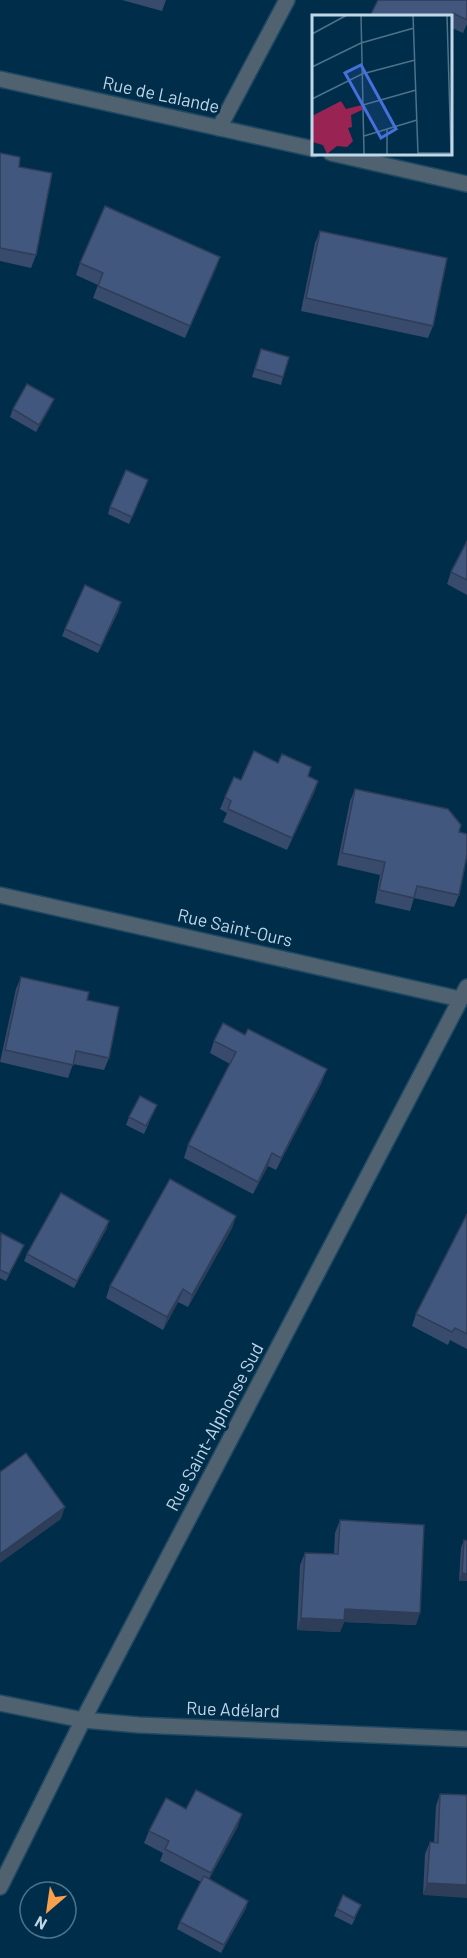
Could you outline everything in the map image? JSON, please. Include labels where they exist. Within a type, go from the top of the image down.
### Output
[{"type":"street","points":[[219,128],[287,0]]},
{"type":"street","name":"Rue de Lalande","points":[[0,80],[312,149]]},
{"type":"street","points":[[335,154],[467,184]]},
{"type":"street","name":"Rue Saint-Ours","points":[[0,895],[464,993]]},
{"type":"street","name":"Rue Saint-Alphonse Sud","points":[[0,1887],[83,1720],[464,993]]},
{"type":"street","name":"Rue Adélard","points":[[0,1703],[83,1720],[184,1728],[467,1739]]},
{"type":"building","points":[[378,0],[467,0],[467,20],[453,13],[452,15],[370,15]]},
{"type":"building","points":[[0,153],[20,157],[19,167],[52,173],[36,255],[0,248]]},
{"type":"building","points":[[105,206],[220,257],[190,326],[98,286],[103,273],[80,263]]},
{"type":"building","points":[[320,231],[447,258],[433,326],[306,298]]},
{"type":"building","points":[[261,349],[289,357],[283,377],[255,369]]},
{"type":"building","points":[[27,384],[54,399],[39,425],[13,409]]},
{"type":"building","points":[[126,470],[148,480],[132,517],[110,507]]},
{"type":"building","points":[[467,541],[467,580],[451,572]]},
{"type":"building","points":[[85,585],[121,602],[101,646],[65,629]]},
{"type":"building","points":[[254,751],[278,763],[282,754],[311,767],[308,776],[318,781],[292,838],[228,809],[231,801],[225,797],[234,777],[241,780]]},
{"type":"building","points":[[355,789],[448,809],[461,825],[459,832],[467,834],[467,855],[459,895],[417,886],[414,898],[379,890],[385,862],[342,853]]},
{"type":"building","points":[[21,977],[89,992],[87,1000],[119,1007],[109,1058],[76,1051],[73,1065],[5,1050]]},
{"type":"building","points":[[223,1023],[245,1035],[248,1029],[327,1069],[281,1158],[272,1153],[258,1182],[188,1145],[236,1052],[214,1041]]},
{"type":"building","points":[[140,1096],[157,1105],[146,1126],[129,1117]]},
{"type":"building","points":[[170,1179],[236,1216],[192,1295],[183,1289],[167,1317],[110,1286]]},
{"type":"building","points":[[61,1193],[109,1221],[77,1281],[27,1254]]},
{"type":"building","points":[[467,1214],[467,1334],[455,1328],[452,1332],[416,1314]]},
{"type":"building","points":[[1,1233],[24,1245],[9,1274],[0,1270]]},
{"type":"building","points":[[26,1453],[65,1507],[0,1554],[0,1472]]},
{"type":"building","points":[[340,1520],[424,1525],[420,1613],[345,1609],[344,1620],[301,1618],[305,1553],[338,1554]]},
{"type":"building","points":[[464,1540],[467,1541],[467,1574],[462,1573]]},
{"type":"building","points":[[196,1790],[242,1814],[211,1873],[165,1849],[169,1841],[149,1831],[166,1798],[186,1809]]},
{"type":"building","points":[[440,1794],[467,1795],[467,1885],[427,1883],[430,1842],[438,1843]]},
{"type":"building","points":[[204,1876],[248,1901],[224,1945],[180,1922]]},
{"type":"building","points":[[343,1895],[361,1905],[354,1918],[337,1909]]}]
